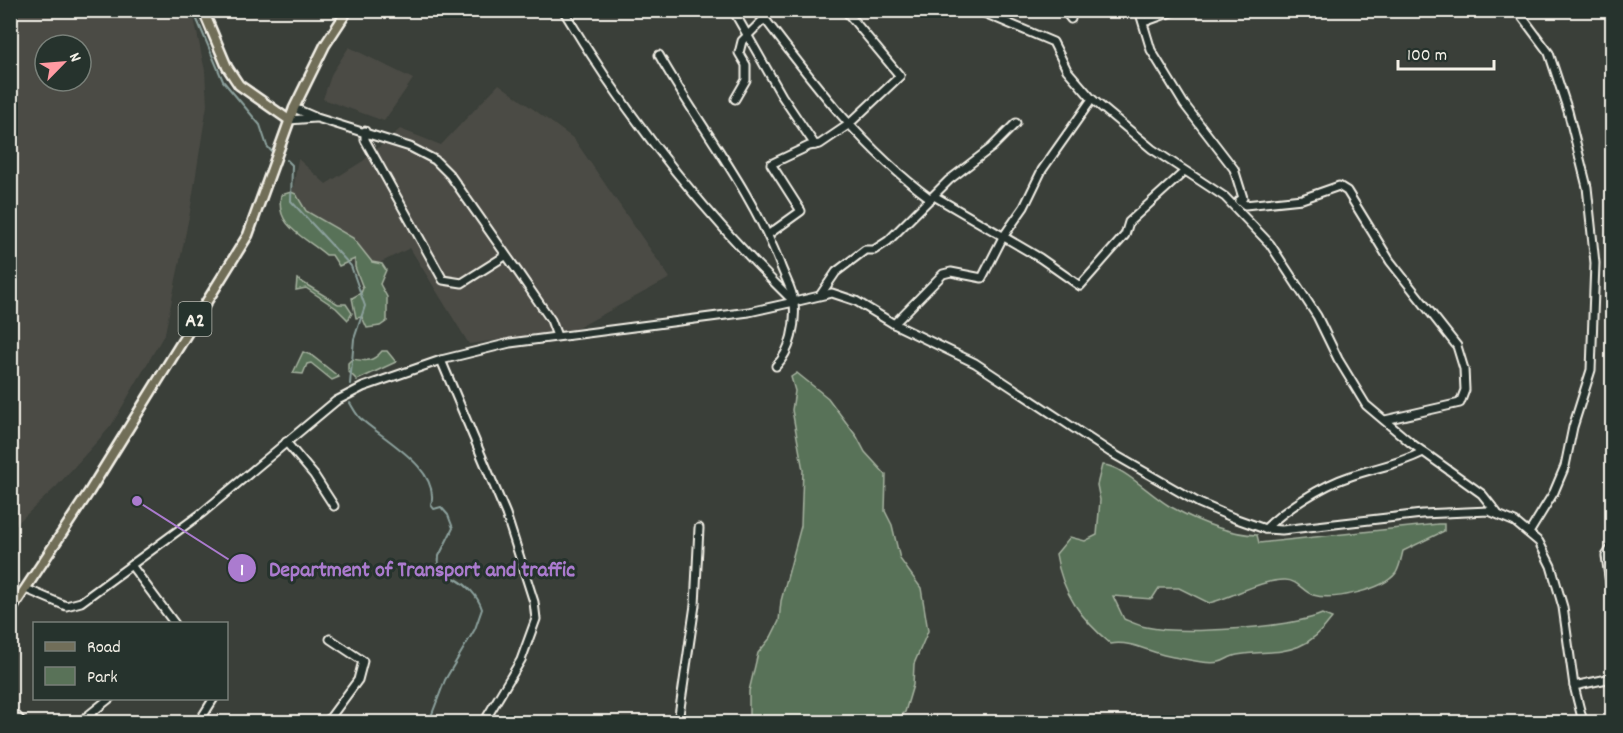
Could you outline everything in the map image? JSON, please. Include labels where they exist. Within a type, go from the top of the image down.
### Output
[{"type":"main road","points":[[203,10],[227,67],[238,85],[289,120]]},
{"type":"main road","name":"A2","points":[[10,612],[248,235],[294,108],[325,45],[348,10]]},
{"type":"main road","points":[[272,108],[294,108]]},
{"type":"street","points":[[563,10],[611,84],[679,178],[794,302]]},
{"type":"street","points":[[733,10],[782,96],[815,145]]},
{"type":"street","points":[[735,99],[746,80],[746,65],[739,53],[742,41],[773,10]]},
{"type":"street","points":[[769,234],[801,211],[771,164],[815,145],[848,125],[900,76],[845,10]]},
{"type":"street","points":[[977,10],[1053,42],[1068,70],[1092,99],[1125,129],[1184,172],[1237,203],[1270,244],[1317,316],[1366,405],[1423,452],[1482,494],[1497,513]]},
{"type":"street","points":[[1064,10],[1071,19]]},
{"type":"street","points":[[1139,10],[1151,50],[1168,80],[1234,169],[1243,198],[1237,203]]},
{"type":"street","points":[[1143,22],[1177,10]]},
{"type":"street","points":[[1517,10],[1549,53],[1568,111],[1587,187],[1595,262],[1591,370],[1573,427],[1565,466],[1554,492],[1529,533]]},
{"type":"street","points":[[765,19],[848,125],[890,168],[933,198],[1040,258],[1080,286],[1125,235],[1129,222],[1184,172]]},
{"type":"street","points":[[659,55],[731,166],[769,234],[794,302],[789,350],[776,366]]},
{"type":"street","points":[[894,324],[943,274],[951,272],[982,278],[1003,237],[1017,219],[1042,170],[1092,99]]},
{"type":"street","points":[[294,108],[317,118],[410,147],[435,160],[450,175],[551,320],[557,336]]},
{"type":"street","points":[[289,120],[317,118]]},
{"type":"street","points":[[821,294],[836,272],[865,250],[874,250],[888,241],[1016,123]]},
{"type":"street","points":[[364,131],[365,140],[443,280],[462,283],[505,256]]},
{"type":"street","points":[[1237,203],[1245,205],[1302,199],[1339,186],[1347,191],[1390,261],[1457,346],[1464,369],[1465,390],[1460,403],[1385,420]]},
{"type":"street","points":[[26,589],[52,601],[74,606],[202,513],[336,401],[363,387],[441,360],[500,346],[557,336],[749,312],[832,293],[856,301],[894,324],[975,363],[1110,452],[1191,498],[1234,518],[1265,529],[1282,530],[1422,514],[1490,511],[1497,513],[1539,542],[1551,567],[1563,607],[1574,686],[1583,723]]},
{"type":"street","points":[[441,360],[484,458],[534,602],[536,619],[521,660],[484,723]]},
{"type":"street","points":[[286,442],[314,475],[334,506]]},
{"type":"street","points":[[1265,529],[1282,512],[1341,480],[1399,464],[1423,452]]},
{"type":"street","points":[[678,723],[695,604],[699,528]]},
{"type":"street","points":[[1612,547],[1606,556],[1612,598]]},
{"type":"street","points":[[130,565],[173,622]]},
{"type":"street","points":[[327,723],[358,680],[363,661],[330,639]]},
{"type":"street","points":[[1574,686],[1612,678]]},
{"type":"street","points":[[80,723],[109,700]]},
{"type":"street","points":[[199,723],[213,700]]},
{"type":"street","points":[[12,711],[22,723]]},
{"type":"shaded area","points":[[11,10],[189,11],[194,18],[205,71],[207,105],[190,212],[165,333],[111,426],[56,487],[11,529]]},
{"type":"shaded area","points":[[349,47],[413,79],[384,121],[323,99],[332,73]]},
{"type":"shaded area","points":[[499,84],[574,139],[670,278],[574,330],[469,344],[410,248],[361,272],[334,238],[292,196],[298,159],[326,184],[363,161],[400,129],[441,145]]},
{"type":"green space","points":[[291,192],[296,194],[306,211],[353,238],[372,262],[382,264],[386,270],[380,284],[387,297],[387,321],[380,326],[367,328],[362,317],[356,318],[352,298],[361,293],[363,288],[355,267],[355,259],[339,266],[332,255],[326,255],[287,223],[280,206],[281,195]]},
{"type":"green space","points":[[297,279],[338,304],[346,304],[352,313],[348,320],[336,308],[306,288],[296,290]]},
{"type":"green space","points":[[382,351],[387,351],[396,362],[357,380],[348,371],[348,363],[352,359],[368,360],[375,358]]},
{"type":"green space","points":[[303,352],[311,355],[339,377],[332,380],[311,363],[307,364],[303,374],[293,373]]},
{"type":"green space","points":[[797,373],[828,398],[857,437],[865,452],[886,475],[885,511],[892,525],[900,559],[921,588],[928,631],[914,664],[913,685],[905,712],[895,722],[749,722],[749,691],[758,653],[771,637],[779,621],[781,601],[801,526],[803,470],[792,410],[795,391],[791,377]]},
{"type":"green space","points":[[1102,465],[1119,470],[1165,504],[1182,513],[1224,529],[1257,535],[1259,543],[1438,524],[1444,524],[1444,531],[1403,551],[1396,573],[1390,579],[1357,593],[1333,596],[1313,595],[1293,582],[1285,580],[1256,586],[1209,603],[1179,588],[1159,588],[1152,599],[1113,596],[1124,619],[1135,624],[1163,629],[1235,629],[1285,623],[1322,614],[1332,618],[1310,640],[1289,650],[1237,655],[1214,663],[1173,657],[1126,644],[1111,644],[1082,615],[1063,581],[1056,554],[1070,537],[1085,541],[1097,535],[1100,500],[1097,485]]},
{"type":"waterway","points":[[193,10],[223,81],[260,125],[267,146],[272,152]]},
{"type":"waterway","points":[[287,160],[292,165],[291,201],[351,266],[365,306],[354,339],[350,384]]},
{"type":"waterway","points":[[350,403],[360,418],[407,455],[427,479],[432,491],[431,505],[434,509],[441,507],[448,515],[453,528],[439,556],[438,570],[468,588],[475,595],[482,609],[475,629],[445,680],[429,722]]},
{"type":"place","name":"Department of Transport and traffic","points":[[137,501]]}]
